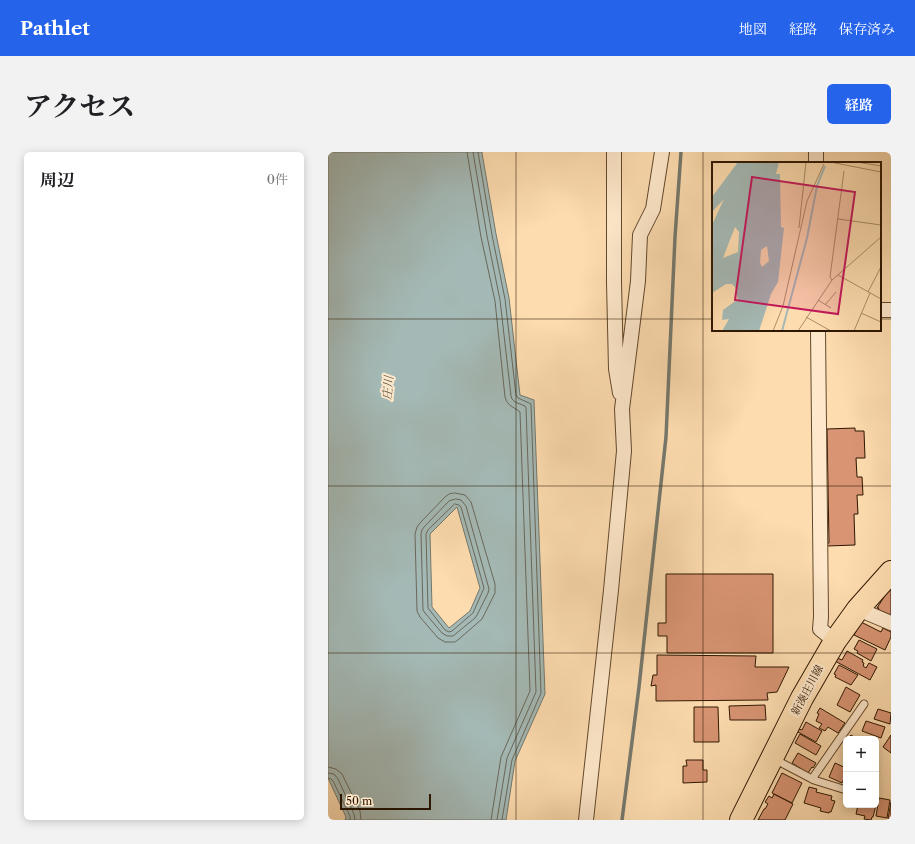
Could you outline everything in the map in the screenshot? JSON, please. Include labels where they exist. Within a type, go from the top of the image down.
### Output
[{"type":"main road","name":"新湊庄川線","points":[[741,820],[802,698],[835,640],[858,609],[891,572]]},
{"type":"street","points":[[586,820],[611,590],[624,451],[622,409],[616,369],[614,152]]},
{"type":"street","points":[[622,409],[638,281],[640,235],[653,209],[662,152]]},
{"type":"street","points":[[818,331],[822,617],[820,629],[835,640]]},
{"type":"street","points":[[858,609],[891,623]]},
{"type":"lane","points":[[812,779],[864,704]]},
{"type":"lane","points":[[772,758],[812,779],[843,789]]},
{"type":"water","name":"庄川","points":[[328,152],[482,152],[509,298],[520,395],[534,400],[545,694],[515,761],[506,820],[345,820],[346,817],[328,778]],"holes":[[[457,507],[480,588],[470,611],[449,628],[432,607],[430,534]]]},
{"type":"building","points":[[855,428],[855,431],[864,431],[865,458],[856,458],[857,477],[862,477],[863,495],[857,495],[858,514],[854,514],[855,545],[827,546],[827,543],[829,543],[827,429]]},
{"type":"building","points":[[666,574],[773,574],[773,653],[667,653],[667,636],[658,636],[658,623],[666,623]]},
{"type":"building","points":[[891,586],[891,616],[889,617],[877,608]]},
{"type":"building","points":[[861,622],[881,632],[883,628],[891,632],[891,637],[885,650],[854,635]]},
{"type":"building","points":[[859,640],[877,649],[871,661],[857,653],[858,651],[854,649]]},
{"type":"building","points":[[847,651],[863,660],[863,666],[866,668],[869,663],[877,667],[870,680],[835,661],[837,658],[842,660]]},
{"type":"building","points":[[657,655],[756,656],[755,667],[789,667],[777,692],[767,693],[768,700],[656,701],[656,685],[651,686],[653,675],[657,675]]},
{"type":"building","points":[[839,665],[858,675],[851,685],[835,677],[836,675],[834,674]]},
{"type":"building","points":[[846,687],[860,695],[850,712],[837,705]]},
{"type":"building","points":[[765,705],[766,720],[730,720],[729,706]]},
{"type":"building","points":[[694,707],[718,707],[719,742],[694,742]]},
{"type":"building","points":[[820,708],[845,723],[838,733],[828,727],[825,731],[819,728],[822,724],[816,721],[819,714],[817,713]]},
{"type":"building","points":[[878,709],[891,713],[890,724],[874,719]]},
{"type":"building","points":[[866,721],[885,727],[881,738],[862,731]]},
{"type":"building","points":[[806,722],[822,731],[816,742],[798,732],[799,729],[802,730]]},
{"type":"building","points":[[800,734],[821,746],[816,755],[795,743]]},
{"type":"building","points":[[891,735],[891,753],[883,747]]},
{"type":"building","points":[[798,753],[816,763],[808,773],[792,763]]},
{"type":"building","points":[[686,760],[703,760],[703,770],[707,770],[707,782],[683,783],[683,766],[687,766]]},
{"type":"building","points":[[835,763],[843,767],[842,783],[829,777]]},
{"type":"building","points":[[782,773],[802,783],[792,803],[772,793]]},
{"type":"building","points":[[809,787],[817,789],[816,792],[832,796],[831,800],[835,801],[831,812],[820,811],[821,808],[804,803]]},
{"type":"building","points":[[774,794],[793,804],[785,820],[758,820],[768,804],[765,802],[769,796],[772,798]]},
{"type":"building","points":[[879,798],[890,800],[887,818],[876,816],[877,808],[879,808]]},
{"type":"building","points":[[891,802],[891,819],[888,819]]},
{"type":"building","points":[[857,808],[875,808],[871,820],[864,819],[865,816],[856,814]]},
{"type":"waterway","points":[[622,820],[639,687],[666,437],[675,237],[681,152]]}]
